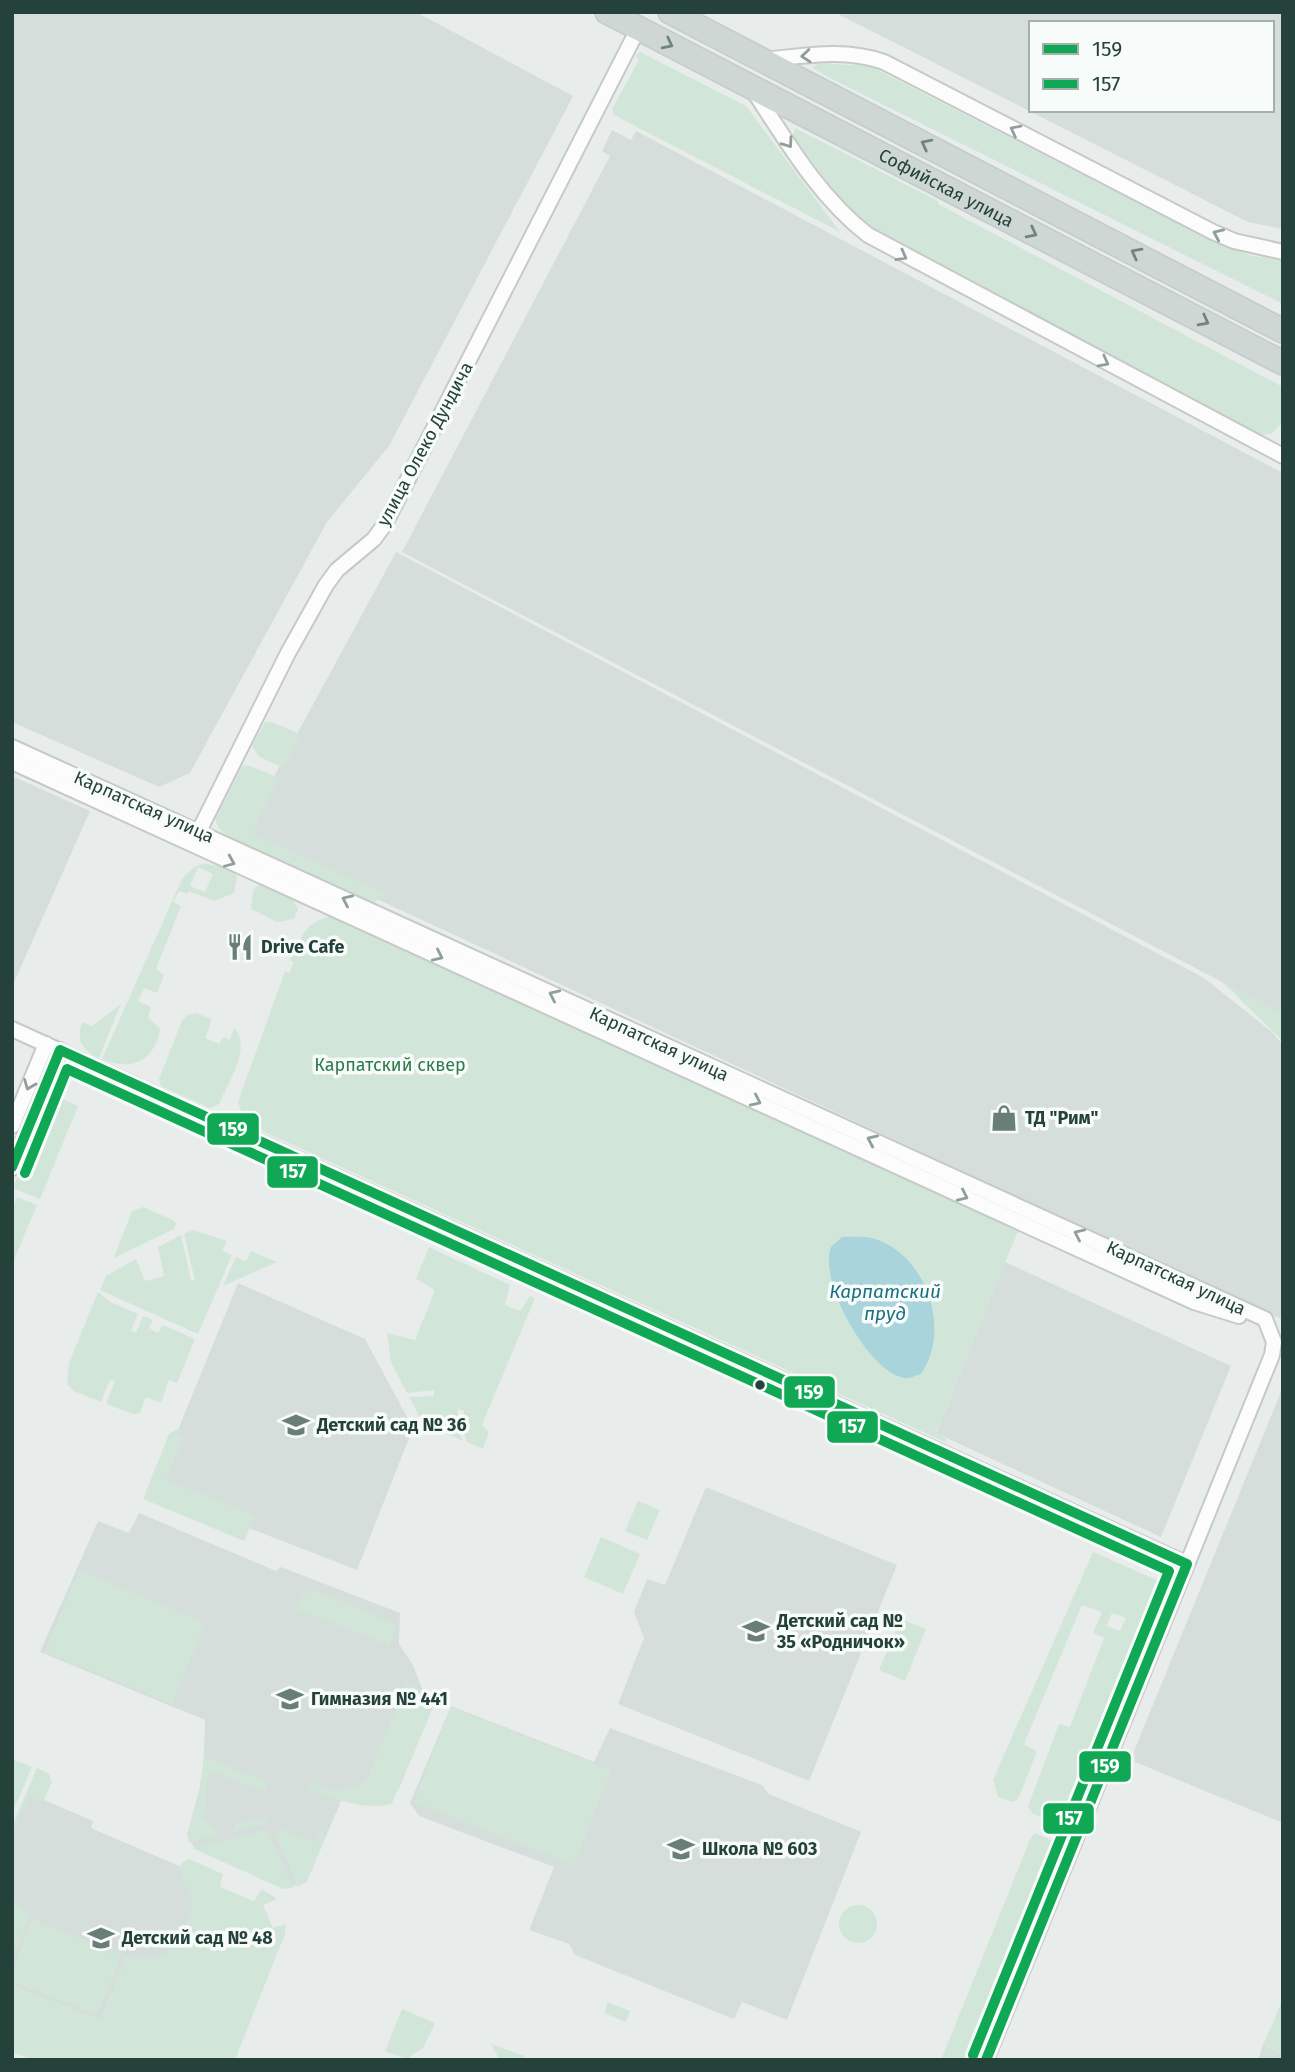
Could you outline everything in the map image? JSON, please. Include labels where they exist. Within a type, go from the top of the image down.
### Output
[{"type":"main road","name":"Софийская улица","points":[[607,12],[1283,363]]},
{"type":"main road","name":"Софийская улица","points":[[670,12],[1283,331]]},
{"type":"street","name":"улица Олеко Дундича","points":[[195,838],[288,653],[326,585],[337,570],[374,539],[385,524],[638,29]]},
{"type":"street","points":[[762,60],[835,53],[868,56],[1213,232],[1234,241],[1283,252]]},
{"type":"street","points":[[750,86],[827,198],[846,218],[868,235],[1283,456]]},
{"type":"street","name":"Карпатская улица","points":[[12,747],[195,838],[1194,1301],[1233,1313],[1269,1329],[1274,1342],[1272,1355],[1187,1564]]},
{"type":"street","name":"Карпатская улица","points":[[12,762],[195,838]]},
{"type":"street","points":[[12,1029],[1187,1564],[986,2060]]},
{"type":"street","points":[[12,1126],[46,1044]]},
{"type":"street","points":[[12,1168],[60,1050]]},
{"type":"shaded area","points":[[12,12],[416,12],[573,96],[389,446],[327,522],[190,773],[159,787],[12,722]]},
{"type":"shaded area","points":[[834,12],[1283,12],[1283,229],[1248,222],[1031,112],[1274,112],[1274,21],[1029,21],[1029,111]]},
{"type":"shaded area","points":[[612,130],[631,140],[636,131],[1283,473],[1283,1014],[402,552],[610,156],[602,151]]},
{"type":"shaded area","points":[[396,552],[1204,978],[1272,1032],[1283,1045],[1283,1320],[252,841],[247,826]]},
{"type":"shaded area","points":[[12,776],[90,811],[12,987]]},
{"type":"shaded area","points":[[1005,1262],[1231,1366],[1161,1537],[936,1433]]},
{"type":"shaded area","name":"Детский сад № 36","points":[[238,1283],[365,1339],[413,1428],[357,1570],[153,1491]]},
{"type":"shaded area","points":[[1283,1387],[1283,1823],[1135,1762],[1134,1751]]},
{"type":"shaded area","name":"Детский сад № 35 «Родничок»","points":[[706,1487],[897,1565],[809,1781],[618,1704],[644,1638],[634,1612],[647,1579],[665,1585]]},
{"type":"shaded area","name":"Гимназия № 441","points":[[139,1513],[276,1571],[281,1567],[400,1613],[399,1644],[413,1665],[431,1712],[398,1791],[342,1799],[306,1882],[287,1888],[196,1849],[192,1844],[187,1835],[203,1776],[205,1720],[40,1652],[98,1521],[129,1533]]},
{"type":"shaded area","name":"Школа № 603","points":[[451,1706],[594,1762],[610,1728],[762,1785],[769,1794],[861,1832],[787,2020],[742,2002],[734,2019],[575,1955],[569,1944],[529,1930],[554,1867],[419,1816],[410,1803]]},
{"type":"shaded area","name":"Детский сад № 48","points":[[28,1793],[93,1821],[91,1828],[214,1881],[144,2046],[12,2016],[12,1831]]},
{"type":"shaded area","points":[[1263,2045],[1283,2055],[1283,2060],[1258,2060]]},
{"type":"green space","points":[[640,52],[746,106],[840,232],[614,115],[612,109],[639,60],[635,56]]},
{"type":"green space","points":[[818,63],[870,66],[1210,240],[1249,255],[1283,261],[1283,304],[828,77],[813,68]]},
{"type":"green space","points":[[795,128],[938,201],[938,204],[1283,387],[1283,422],[1271,434],[1260,435],[880,234],[841,200],[793,136]]},
{"type":"green space","points":[[265,722],[272,722],[300,734],[283,768],[258,756],[252,745]]},
{"type":"green space","points":[[248,765],[279,778],[257,821],[254,834],[386,894],[371,905],[225,838],[226,835],[219,829],[215,819],[242,766]]},
{"type":"green space","points":[[216,862],[231,870],[237,877],[234,893],[214,901],[189,891],[187,894],[179,891],[173,902],[181,906],[156,969],[164,975],[157,993],[144,988],[138,1001],[151,1007],[148,1017],[160,1029],[153,1049],[140,1061],[132,1064],[113,1063],[102,1059],[182,879],[200,865],[214,866]],"holes":[[[198,867],[213,874],[205,892],[190,886]]]},
{"type":"green space","points":[[268,885],[291,896],[298,909],[294,919],[277,922],[251,909],[253,890],[257,886]]},
{"type":"green space","name":"Карпатский сквер","points":[[332,916],[1018,1231],[936,1432],[947,1439],[945,1442],[251,1126],[244,1119],[238,1102],[285,971],[289,973],[294,962],[290,960],[305,931],[323,918]]},
{"type":"green space","points":[[1221,981],[1283,1014],[1283,1041]]},
{"type":"green space","points":[[121,1004],[99,1058],[88,1052],[80,1040],[82,1022],[92,1026]]},
{"type":"green space","points":[[196,1013],[212,1019],[205,1038],[219,1044],[223,1037],[230,1040],[234,1028],[241,1045],[237,1066],[219,1104],[210,1108],[161,1086],[159,1079],[182,1021],[187,1015]]},
{"type":"green space","points":[[97,1080],[173,1114],[170,1121],[94,1087]]},
{"type":"green space","points":[[51,1094],[78,1106],[40,1199],[13,1188]]},
{"type":"green space","points":[[17,1197],[37,1205],[12,1265],[12,1210]]},
{"type":"green space","points":[[143,1207],[173,1220],[176,1223],[174,1229],[114,1258],[132,1211]]},
{"type":"green space","points":[[193,1230],[227,1241],[222,1251],[232,1255],[198,1334],[100,1290],[106,1276],[136,1259],[145,1281],[164,1276],[158,1247],[181,1235],[191,1280],[195,1281],[184,1234]]},
{"type":"green space","points":[[436,1234],[551,1286],[547,1295],[433,1242]]},
{"type":"green space","points":[[429,1247],[510,1285],[505,1305],[520,1311],[530,1296],[535,1298],[482,1425],[489,1432],[483,1449],[467,1442],[462,1426],[464,1411],[458,1409],[457,1426],[462,1440],[424,1425],[409,1397],[433,1396],[435,1390],[407,1393],[391,1362],[387,1333],[415,1340],[435,1290],[416,1279]]},
{"type":"green space","points":[[251,1251],[277,1262],[223,1286],[236,1257],[246,1261]]},
{"type":"green space","points":[[98,1292],[110,1302],[138,1314],[131,1331],[136,1333],[143,1316],[153,1320],[149,1328],[158,1333],[163,1325],[195,1339],[177,1383],[169,1380],[161,1403],[146,1397],[140,1413],[133,1414],[106,1404],[115,1381],[110,1380],[101,1402],[74,1391],[67,1384],[69,1363]]},
{"type":"green space","points":[[177,1429],[186,1430],[180,1431],[178,1435],[183,1438],[166,1479],[255,1516],[244,1541],[143,1499],[169,1434]]},
{"type":"green space","points":[[984,1484],[1087,1531],[1083,1539],[980,1493]]},
{"type":"green space","points":[[638,1501],[660,1510],[647,1540],[625,1531]]},
{"type":"green space","points":[[1100,1536],[1148,1558],[1144,1566],[1096,1545]]},
{"type":"green space","points":[[601,1537],[640,1554],[623,1594],[584,1577]]},
{"type":"green space","points":[[1093,1552],[1168,1585],[1069,1829],[1033,1814],[1028,1806],[1059,1724],[1070,1727],[1104,1638],[1093,1633],[1102,1612],[1082,1605],[1024,1744],[1037,1752],[1018,1799],[1013,1802],[998,1797],[993,1780]],"holes":[[[1112,1613],[1126,1618],[1120,1631],[1107,1626]]]},
{"type":"green space","points":[[79,1570],[205,1623],[172,1704],[45,1652]]},
{"type":"green space","points":[[316,1591],[393,1623],[395,1631],[389,1645],[295,1608],[305,1593]]},
{"type":"green space","points":[[901,1619],[926,1629],[905,1681],[879,1670]]},
{"type":"green space","points":[[407,1683],[428,1693],[433,1707],[392,1803],[384,1806],[362,1805],[308,1789],[311,1782],[337,1792],[366,1782]]},
{"type":"green space","points":[[451,1707],[611,1770],[574,1865],[414,1802]]},
{"type":"green space","points":[[204,1757],[268,1782],[264,1792],[217,1773],[208,1775],[205,1814],[201,1818],[209,1823],[217,1835],[189,1843],[187,1834],[197,1805]]},
{"type":"green space","points":[[12,1759],[32,1767],[12,1814]]},
{"type":"green space","points":[[37,1768],[49,1774],[52,1782],[43,1802],[29,1796],[12,1834],[12,1826]]},
{"type":"green space","points":[[267,1817],[264,1824],[233,1831],[236,1824]]},
{"type":"green space","points":[[280,1829],[314,1842],[319,1831],[327,1834],[307,1881],[298,1887],[275,1832]]},
{"type":"green space","points":[[266,1830],[293,1888],[283,1889],[192,1848]]},
{"type":"green space","points":[[1035,1833],[1062,1845],[975,2060],[941,2060],[1031,1837]]},
{"type":"green space","points":[[189,1859],[223,1874],[220,1887],[254,1901],[262,1889],[277,1899],[263,1905],[273,1928],[286,1924],[285,1934],[235,2060],[33,2060],[12,2052],[12,1985],[103,2020],[101,2016],[111,1992],[115,1991],[112,1990],[120,1969],[123,1970],[125,1956],[155,1957],[175,1944],[191,1909],[191,1899],[180,1868],[181,1863]]},
{"type":"green space","points":[[12,1898],[30,1914],[26,1925],[23,1924],[25,1928],[17,1949],[14,1948],[12,1961]]},
{"type":"green space","points":[[858,1905],[871,1911],[877,1924],[871,1937],[858,1943],[845,1937],[839,1924],[845,1911]]},
{"type":"green space","points":[[33,1917],[41,1923],[40,1928],[44,1924],[64,1932],[65,1937],[67,1933],[85,1940],[86,1946],[88,1942],[106,1949],[105,1953],[108,1955],[110,1950],[122,1955],[98,2013],[94,2014],[12,1981],[12,1970],[16,1967],[14,1966]]},
{"type":"green space","points":[[1283,1999],[1283,2055],[1263,2045]]},
{"type":"green space","points":[[608,2002],[630,2011],[626,2022],[604,2013]]},
{"type":"green space","points":[[402,2009],[435,2023],[423,2048],[407,2059],[385,2051]]},
{"type":"green space","points":[[491,2044],[525,2056],[523,2060],[500,2060]]},
{"type":"water","name":"Карпатский пруд","points":[[842,1237],[872,1238],[893,1248],[908,1261],[920,1277],[934,1316],[930,1356],[921,1374],[904,1378],[887,1370],[873,1357],[848,1321],[838,1300],[829,1262],[831,1247]]},
{"type":"transit line","name":"159","points":[[12,1167],[60,1050],[1187,1564],[986,2060]]},
{"type":"transit line","name":"157","points":[[25,1173],[67,1069],[1169,1571],[973,2055]]},
{"type":"place","name":"Drive Cafe","points":[[240,947]]},
{"type":"place","name":"ТД \"Рим\"","points":[[1004,1118]]},
{"type":"place","name":"Детский сад № 36","points":[[296,1425]]},
{"type":"place","name":"Детский сад № 35 «Родничок»","points":[[756,1631]]},
{"type":"place","name":"Гимназия № 441","points":[[290,1699]]},
{"type":"place","name":"Школа № 603","points":[[681,1849]]},
{"type":"place","name":"Детский сад № 48","points":[[101,1938]]}]
